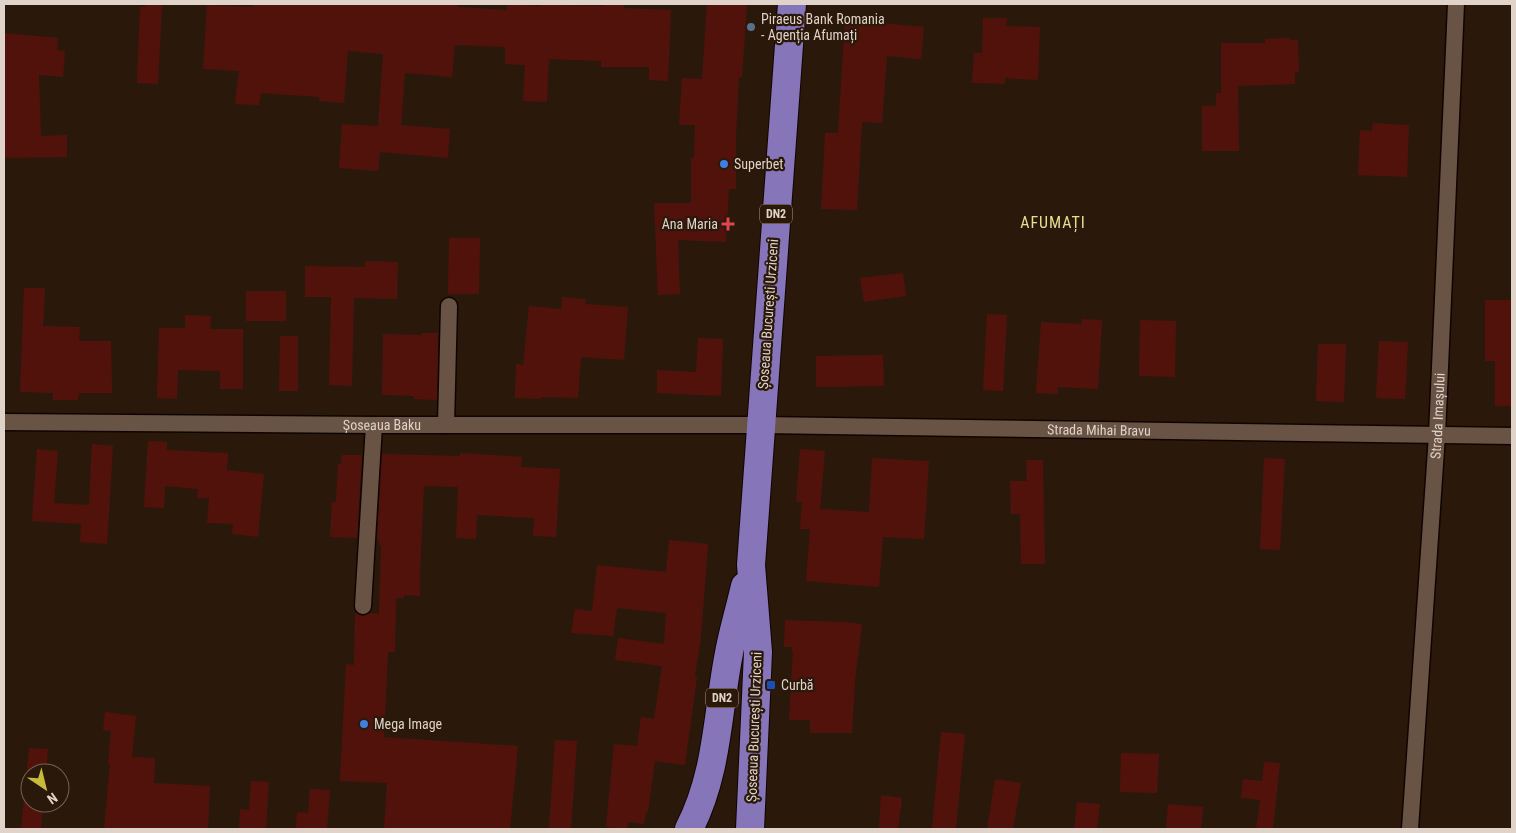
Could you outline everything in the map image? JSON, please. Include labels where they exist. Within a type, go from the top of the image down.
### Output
[{"type":"highway","name":"Șoseaua București Urziceni","points":[[750,829],[758,652],[751,565],[792,4]]},
{"type":"highway","name":"Șoseaua București Urziceni","points":[[689,829],[702,802],[712,765],[729,653],[751,565]]},
{"type":"street","name":"Strada Imașului","points":[[1410,829],[1437,435],[1456,4]]},
{"type":"street","points":[[446,425],[449,306]]},
{"type":"street","name":"Șoseaua Baku","points":[[4,422],[374,425],[760,425]]},
{"type":"street","points":[[363,606],[374,425]]},
{"type":"street","name":"Strada Mihai Bravu","points":[[760,425],[1512,436]]},
{"type":"building","points":[[145,4],[162,4],[158,84],[137,83],[140,7],[145,7]]},
{"type":"building","points":[[253,4],[458,4],[458,7],[507,10],[507,4],[602,6],[602,4],[624,4],[624,8],[671,10],[668,81],[649,80],[649,67],[601,67],[601,61],[549,59],[547,102],[523,101],[525,65],[505,64],[505,47],[455,45],[452,77],[405,73],[401,125],[450,129],[448,158],[380,152],[378,171],[339,168],[342,124],[378,126],[383,54],[348,51],[344,103],[319,101],[319,97],[261,93],[259,105],[235,104],[239,71],[203,69],[207,5],[253,7]]},
{"type":"building","points":[[707,4],[747,4],[742,77],[739,77],[736,189],[729,189],[726,242],[678,240],[680,294],[658,295],[654,203],[691,203],[691,158],[694,158],[695,125],[679,125],[682,78],[702,79]]},
{"type":"building","points":[[983,18],[1007,18],[1006,26],[1040,27],[1038,80],[1005,78],[1005,84],[972,83],[974,53],[982,53]]},
{"type":"building","points":[[845,20],[924,27],[921,59],[887,56],[882,123],[862,122],[857,210],[821,209],[825,133],[838,133]]},
{"type":"building","points":[[4,33],[58,38],[57,50],[65,51],[63,77],[39,75],[41,136],[67,135],[67,157],[4,158]]},
{"type":"building","points":[[1290,38],[1290,40],[1298,40],[1299,72],[1295,72],[1295,84],[1238,86],[1239,151],[1202,151],[1202,106],[1216,106],[1216,93],[1221,93],[1221,43],[1265,43],[1265,39]]},
{"type":"building","points":[[1373,123],[1409,125],[1407,177],[1358,175],[1360,130],[1372,131]]},
{"type":"building","points":[[449,238],[480,238],[479,294],[448,294]]},
{"type":"building","points":[[365,261],[398,262],[397,299],[354,298],[352,386],[329,385],[331,297],[305,297],[305,266],[365,267]]},
{"type":"building","points":[[903,273],[906,296],[864,302],[860,278]]},
{"type":"building","points":[[24,288],[45,288],[43,326],[80,327],[79,341],[111,341],[112,393],[79,393],[78,400],[53,400],[53,393],[20,392]]},
{"type":"building","points":[[246,291],[286,291],[286,321],[246,321]]},
{"type":"building","points":[[562,297],[586,299],[585,304],[628,307],[624,360],[581,357],[578,398],[515,398],[516,364],[523,365],[529,306],[561,309]]},
{"type":"building","points":[[1485,300],[1512,300],[1512,406],[1495,406],[1495,361],[1485,361]]},
{"type":"building","points":[[987,314],[1007,315],[1003,391],[983,390]]},
{"type":"building","points":[[185,315],[211,316],[210,329],[243,329],[243,389],[220,389],[220,371],[178,370],[177,399],[157,398],[159,328],[185,328]]},
{"type":"building","points":[[1082,319],[1102,320],[1098,389],[1058,387],[1058,394],[1036,393],[1041,322],[1082,324]]},
{"type":"building","points":[[1140,320],[1176,321],[1175,377],[1139,376]]},
{"type":"building","points":[[422,333],[438,333],[437,400],[414,399],[414,396],[382,395],[383,334],[422,335]]},
{"type":"building","points":[[280,336],[298,336],[298,391],[279,391]]},
{"type":"building","points":[[698,338],[723,339],[721,396],[657,393],[657,370],[696,372]]},
{"type":"building","points":[[1379,341],[1408,342],[1405,399],[1376,398]]},
{"type":"building","points":[[1318,344],[1346,344],[1344,402],[1316,401]]},
{"type":"building","points":[[883,355],[884,386],[816,387],[816,356]]},
{"type":"building","points":[[148,441],[167,442],[167,450],[228,453],[227,470],[264,474],[258,537],[232,534],[233,524],[207,523],[209,498],[197,498],[198,489],[165,486],[164,508],[144,507]]},
{"type":"building","points":[[92,444],[113,446],[107,544],[80,542],[81,524],[32,521],[37,449],[58,451],[54,503],[89,505]]},
{"type":"building","points":[[800,449],[825,451],[820,509],[869,512],[872,458],[929,461],[924,539],[883,537],[879,587],[806,581],[810,529],[800,529],[802,502],[796,502]]},
{"type":"building","points":[[460,453],[522,457],[521,467],[560,469],[556,537],[533,536],[534,518],[477,515],[476,539],[456,538],[458,487],[424,486],[420,596],[404,595],[404,598],[396,598],[395,652],[388,652],[384,737],[518,746],[510,829],[384,829],[387,783],[340,781],[346,664],[354,665],[355,613],[363,616],[369,613],[379,614],[381,545],[379,545],[379,539],[377,539],[382,454],[460,456]]},
{"type":"building","points":[[342,455],[362,455],[357,538],[330,537],[332,502],[336,502],[338,464],[341,464]]},
{"type":"building","points":[[1264,458],[1285,459],[1280,550],[1260,549]]},
{"type":"building","points":[[1026,460],[1043,460],[1045,564],[1021,564],[1020,514],[1011,514],[1010,481],[1027,481]]},
{"type":"building","points":[[669,540],[708,544],[701,637],[695,676],[697,677],[685,765],[655,761],[648,812],[646,812],[644,824],[628,822],[627,829],[606,827],[614,744],[637,746],[641,717],[654,719],[662,666],[615,660],[618,638],[664,644],[666,613],[617,608],[613,636],[571,633],[575,609],[592,611],[597,565],[666,572]]},
{"type":"building","points":[[785,620],[862,624],[855,680],[852,733],[810,733],[810,720],[789,720],[793,652],[792,647],[784,647]]},
{"type":"building","points":[[105,712],[136,716],[132,757],[155,758],[154,783],[210,786],[208,829],[104,829],[111,731],[103,730]]},
{"type":"building","points":[[941,732],[965,734],[956,829],[932,829]]},
{"type":"building","points":[[555,740],[577,741],[571,829],[549,828]]},
{"type":"building","points":[[29,748],[48,749],[47,763],[28,763]]},
{"type":"building","points":[[1121,753],[1159,754],[1157,793],[1120,792]]},
{"type":"building","points":[[1264,762],[1280,763],[1273,829],[1256,829],[1260,800],[1241,798],[1243,779],[1262,781]]},
{"type":"building","points":[[995,779],[1021,783],[1013,829],[987,829]]},
{"type":"building","points":[[251,781],[269,782],[266,829],[239,829],[240,809],[249,810]]},
{"type":"building","points":[[310,789],[330,790],[327,829],[296,829],[297,812],[308,813]]},
{"type":"building","points":[[881,795],[902,798],[898,829],[879,829]]},
{"type":"building","points":[[1077,802],[1100,804],[1097,829],[1074,829]]},
{"type":"building","points":[[1168,804],[1203,807],[1201,829],[1166,829]]},
{"type":"building","points":[[23,813],[42,813],[41,829],[21,829]]},
{"type":"place","name":"Piraeus Bank Romania - Agenția Afumați","points":[[751,27]]},
{"type":"place","name":"Superbet","points":[[724,164]]},
{"type":"place","name":"Ana Maria","points":[[728,224]]},
{"type":"place","name":"Curbă","points":[[771,685]]},
{"type":"place","name":"Mega Image","points":[[364,724]]},
{"type":"district","name":"AFUMAȚI","points":[[1053,222]]}]
